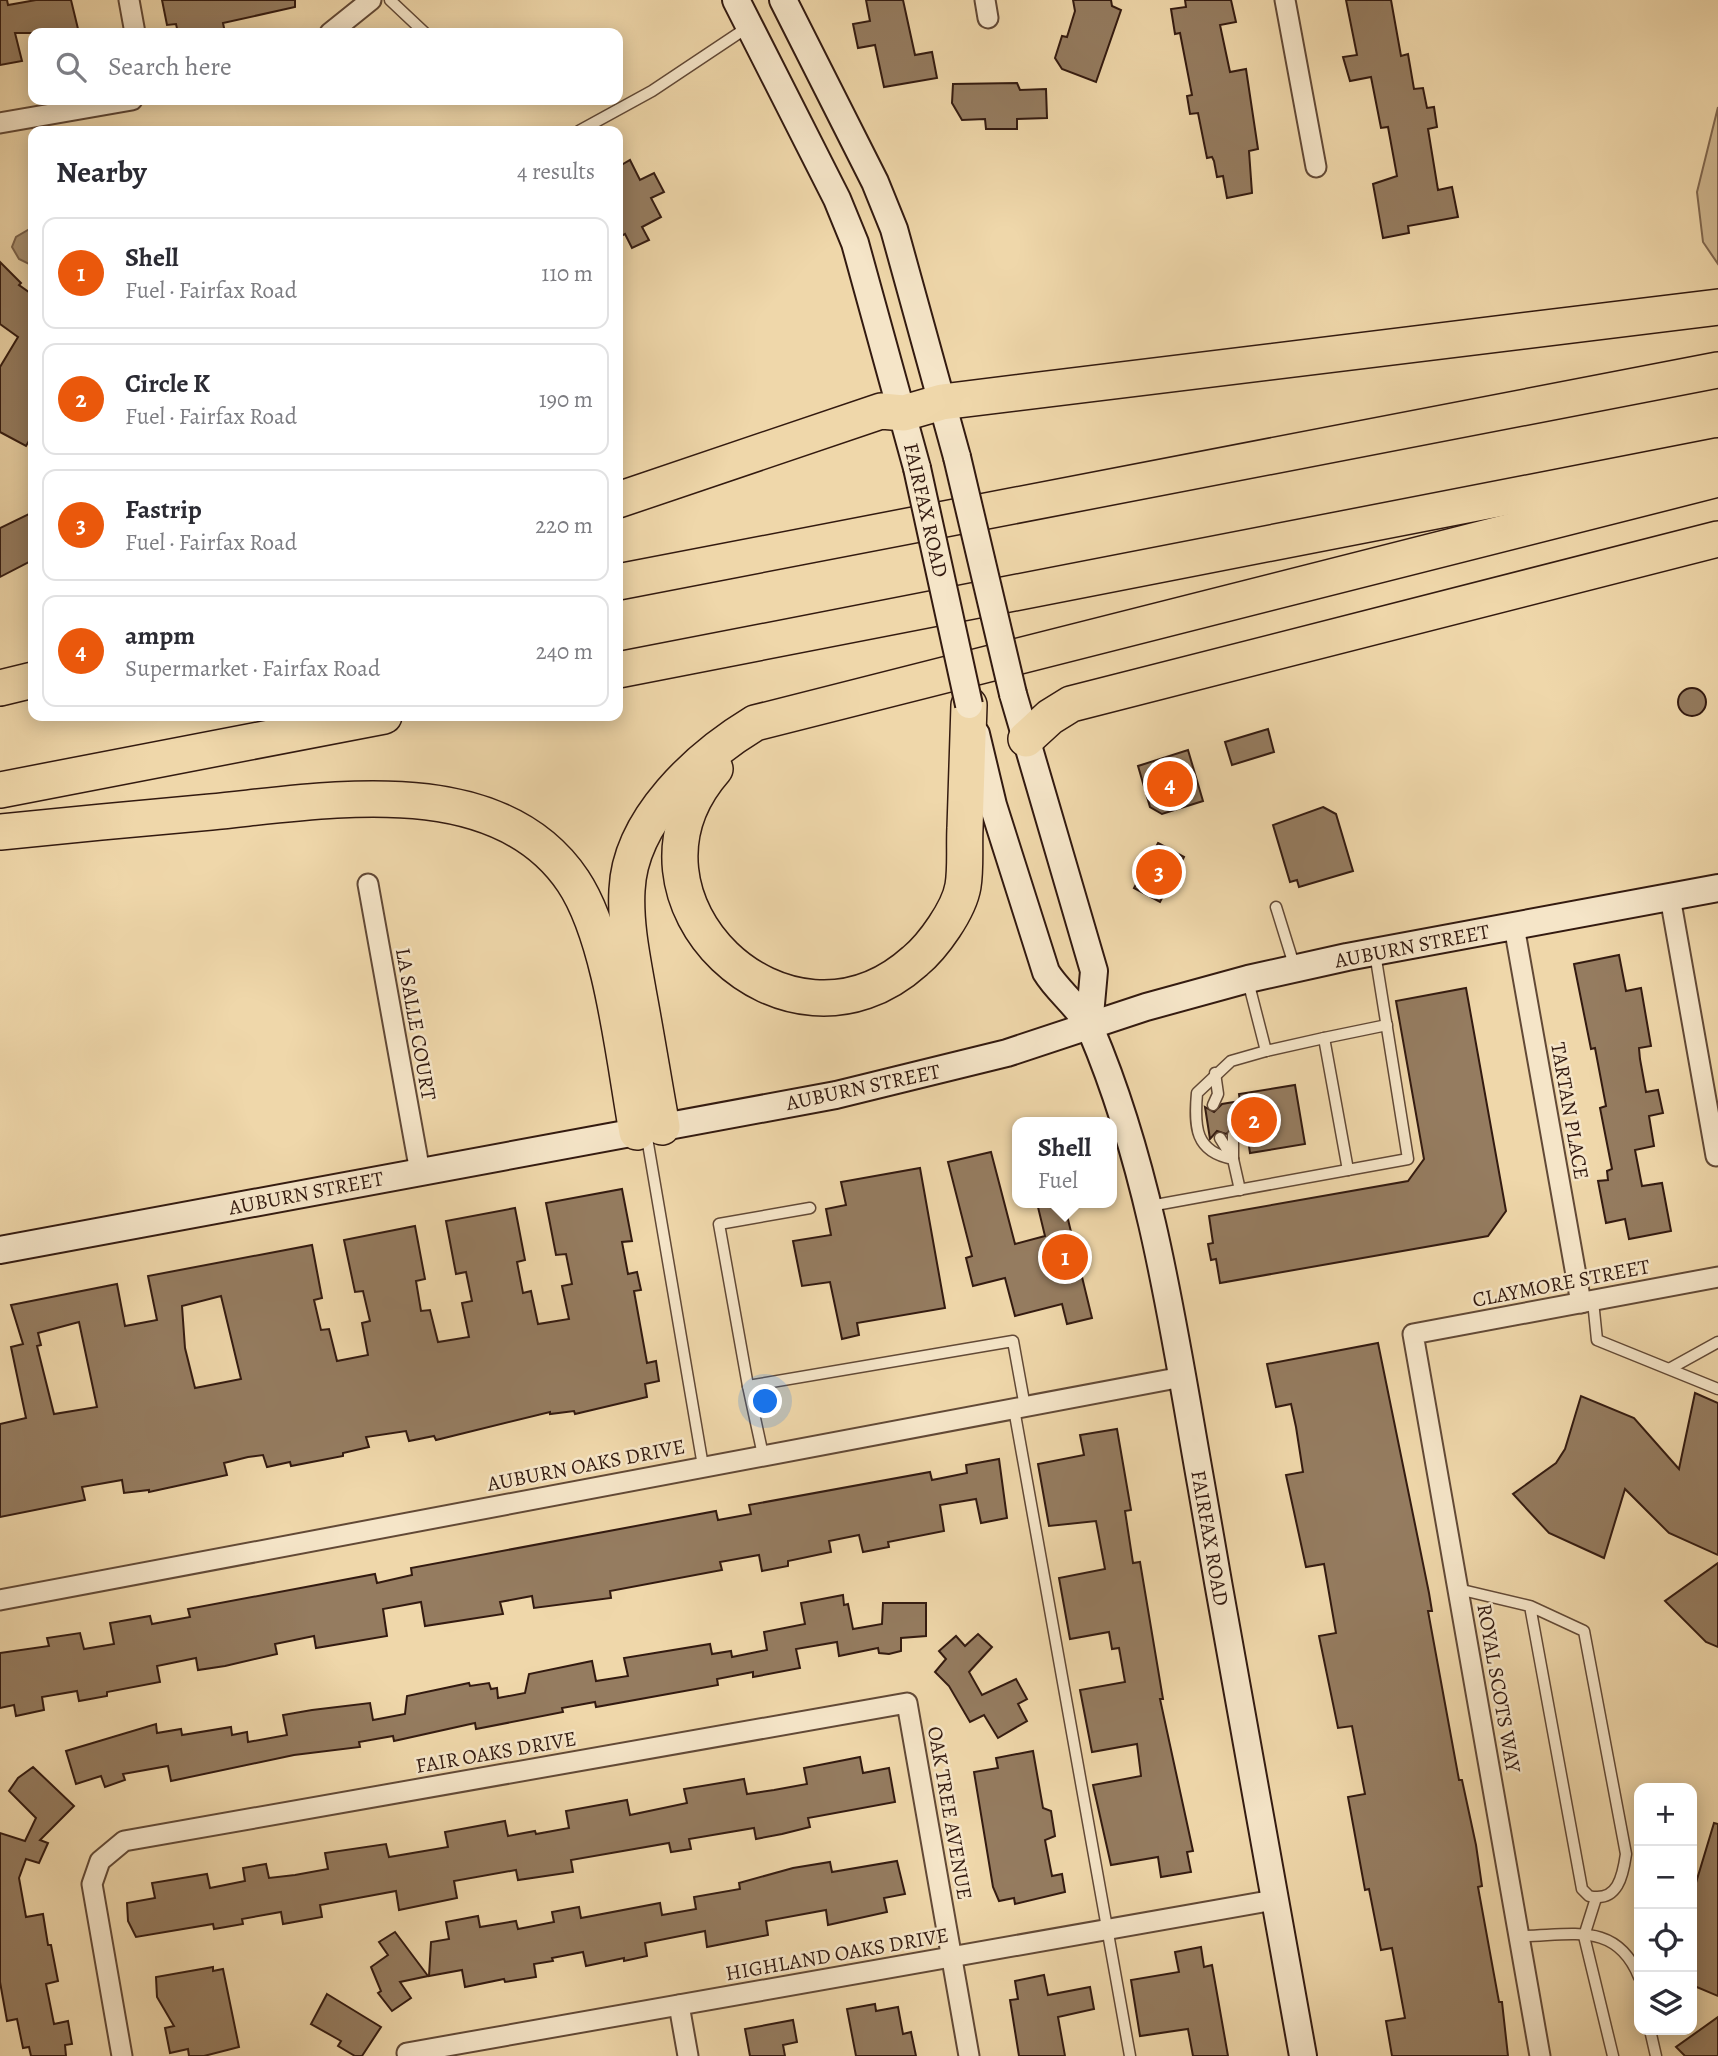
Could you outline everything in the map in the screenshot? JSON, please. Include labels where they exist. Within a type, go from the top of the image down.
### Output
[{"type":"highway","points":[[623,498],[881,411],[904,413],[942,402],[1718,307]]},
{"type":"highway","points":[[623,581],[1718,370]]},
{"type":"highway","points":[[623,669],[1718,456]]},
{"type":"highway","points":[[648,1129],[626,888],[637,850],[658,809],[684,777],[721,744],[755,723],[1161,622],[1718,478]]},
{"type":"highway","points":[[1026,739],[1050,717],[1071,704],[1718,539]]},
{"type":"highway","points":[[0,688],[28,681]]},
{"type":"highway","points":[[0,702],[28,697]]},
{"type":"highway","points":[[808,708],[740,747],[713,771],[691,805],[681,844],[680,870],[691,911],[711,946],[730,962],[777,992],[820,999],[859,992],[898,977],[933,945],[963,888],[969,705]]},
{"type":"highway","points":[[0,790],[358,721]]},
{"type":"highway","points":[[0,832],[358,798],[429,802],[463,808],[503,823],[539,845],[572,880],[592,918],[648,1129]]},
{"type":"main road","name":"FAIRFAX ROAD","points":[[736,0],[837,199],[855,243],[904,413],[993,805],[1046,972],[1089,1026],[1118,1108],[1146,1207],[1182,1377],[1303,2056]]},
{"type":"main road","name":"FAIRFAX ROAD","points":[[783,0],[875,182],[894,229],[957,457],[1013,694],[1094,971],[1089,1026]]},
{"type":"main road","name":"AUBURN STREET","points":[[0,1250],[923,1076],[1248,979],[1375,952],[1718,888]]},
{"type":"street","points":[[129,0],[134,28]]},
{"type":"street","points":[[336,28],[371,0]]},
{"type":"street","points":[[1285,0],[1316,167]]},
{"type":"street","points":[[0,123],[103,105]]},
{"type":"street","name":"LA SALLE COURT","points":[[368,884],[420,1172]]},
{"type":"street","points":[[1670,897],[1716,1156]]},
{"type":"street","name":"TARTAN PLACE","points":[[1514,926],[1587,1302]]},
{"type":"street","name":"CLAYMORE STREET","points":[[1413,1334],[1718,1277]]},
{"type":"street","name":"ROYAL SCOTS WAY","points":[[1413,1334],[1540,2053]]},
{"type":"street","name":"AUBURN OAKS DRIVE","points":[[0,1600],[1182,1377]]},
{"type":"street","name":"FAIR OAKS DRIVE","points":[[122,2056],[92,1884],[100,1861],[124,1841],[907,1703]]},
{"type":"street","name":"OAK TREE AVENUE","points":[[907,1703],[969,2056]]},
{"type":"street","name":"HIGHLAND OAKS DRIVE","points":[[407,2054],[1274,1900]]},
{"type":"street","points":[[679,2005],[688,2056]]},
{"type":"lane","points":[[390,0],[420,28]]},
{"type":"lane","points":[[588,126],[652,92],[749,26]]},
{"type":"lane","points":[[1276,906],[1295,968]]},
{"type":"lane","points":[[1146,1207],[1408,1159],[1375,952]]},
{"type":"lane","points":[[1248,979],[1266,1051]]},
{"type":"lane","points":[[1233,1159],[1214,1156],[1203,1146],[1195,1114],[1197,1093],[1215,1073],[1231,1061],[1266,1051],[1387,1025]]},
{"type":"lane","points":[[1324,1038],[1348,1170]]},
{"type":"lane","points":[[1213,1105],[1218,1094],[1215,1073]]},
{"type":"lane","points":[[1218,1094],[1227,1103]]},
{"type":"lane","points":[[648,1129],[703,1466]]},
{"type":"lane","points":[[1233,1135],[1233,1159],[1240,1190]]},
{"type":"lane","points":[[1220,1138],[1233,1159]]},
{"type":"lane","points":[[763,1455],[719,1224],[810,1208]]},
{"type":"lane","points":[[1587,1302],[1597,1340],[1718,1389]]},
{"type":"lane","points":[[748,1386],[1013,1341],[1020,1408],[1130,2056]]},
{"type":"lane","points":[[1671,1368],[1718,1342]]},
{"type":"lane","points":[[1458,1589],[1530,1606],[1584,1631],[1626,1854],[1618,1888],[1607,1896],[1589,1896],[1582,1889],[1530,1606]]},
{"type":"lane","points":[[1597,1898],[1584,1936],[1613,2056]]},
{"type":"lane","points":[[1519,1936],[1604,1936],[1618,1944],[1637,1972]]},
{"type":"lane","points":[[1651,2035],[1656,2056]]},
{"type":"shaded area","points":[[1718,107],[1718,264],[1703,242],[1697,192]]},
{"type":"shaded area","points":[[28,230],[28,264],[19,259],[12,247],[16,237]]},
{"type":"building","points":[[0,0],[7,0],[8,5],[36,0],[71,0],[78,28],[28,28],[28,33],[15,33],[22,61],[0,65]]},
{"type":"building","points":[[162,0],[295,0],[295,7],[223,23],[224,28],[177,28],[176,24],[167,25]]},
{"type":"building","points":[[866,0],[903,0],[915,55],[932,52],[937,78],[884,87],[875,45],[858,48],[853,24],[870,21]]},
{"type":"building","points":[[1073,0],[1111,0],[1112,6],[1121,10],[1096,82],[1062,69],[1055,58],[1062,36],[1067,37],[1075,11]]},
{"type":"building","points":[[1185,0],[1231,0],[1236,22],[1220,25],[1230,72],[1246,69],[1258,149],[1249,151],[1252,193],[1227,198],[1223,176],[1217,177],[1212,157],[1207,158],[1198,113],[1190,114],[1187,96],[1192,95],[1180,33],[1175,34],[1171,9],[1186,7]]},
{"type":"building","points":[[1346,0],[1391,0],[1401,56],[1408,54],[1414,89],[1423,88],[1427,108],[1434,107],[1437,127],[1428,129],[1438,190],[1452,187],[1458,217],[1408,226],[1409,233],[1383,238],[1373,184],[1397,176],[1388,127],[1381,128],[1371,77],[1350,81],[1343,57],[1357,55]]},
{"type":"building","points":[[1017,83],[1020,90],[1046,89],[1047,118],[1017,119],[1017,129],[986,129],[985,119],[962,120],[952,103],[953,84]]},
{"type":"building","points":[[630,160],[640,180],[654,173],[664,192],[651,198],[661,217],[642,227],[649,240],[632,248],[625,234],[623,235],[623,164]]},
{"type":"building","points":[[0,262],[28,291],[26,446],[0,432],[0,367],[18,337],[0,324]]},
{"type":"building","points":[[28,514],[28,563],[0,577],[0,528]]},
{"type":"building","points":[[1692,688],[1702,692],[1706,702],[1702,712],[1692,716],[1682,712],[1678,702],[1682,692]]},
{"type":"building","points":[[1268,729],[1274,752],[1232,765],[1225,742]]},
{"type":"building","points":[[1188,750],[1203,801],[1162,814],[1150,807],[1138,766]]},
{"type":"building","points":[[1323,807],[1336,814],[1353,871],[1299,887],[1297,880],[1290,882],[1273,825]]},
{"type":"building","points":[[1158,843],[1184,857],[1160,902],[1134,888]]},
{"type":"building","points":[[1619,955],[1626,991],[1641,988],[1651,1046],[1639,1048],[1640,1059],[1646,1092],[1658,1090],[1663,1113],[1649,1116],[1654,1146],[1635,1150],[1642,1186],[1662,1183],[1671,1231],[1629,1239],[1625,1219],[1606,1223],[1598,1181],[1608,1180],[1607,1171],[1612,1169],[1600,1108],[1606,1106],[1595,1048],[1591,1049],[1574,964]]},
{"type":"building","points":[[1466,988],[1506,1211],[1488,1236],[1220,1283],[1216,1259],[1211,1260],[1208,1244],[1213,1243],[1209,1216],[1408,1181],[1424,1159],[1396,1001]]},
{"type":"building","points":[[1295,1085],[1305,1144],[1250,1153],[1247,1133],[1240,1134],[1234,1128],[1226,1134],[1217,1131],[1210,1139],[1205,1107],[1214,1112],[1222,1104],[1240,1101],[1239,1094]]},
{"type":"building","points":[[991,1152],[1015,1244],[1045,1236],[1038,1208],[1065,1208],[1092,1318],[1067,1324],[1062,1304],[1015,1316],[1005,1278],[973,1286],[966,1258],[972,1256],[948,1162]]},
{"type":"building","points":[[920,1168],[945,1308],[857,1323],[859,1335],[842,1339],[830,1282],[802,1286],[793,1241],[831,1235],[826,1209],[846,1205],[841,1182]]},
{"type":"building","points":[[622,1189],[632,1241],[622,1242],[628,1274],[637,1272],[641,1290],[634,1291],[647,1363],[656,1361],[659,1381],[645,1384],[647,1397],[575,1414],[574,1411],[550,1412],[436,1440],[434,1436],[409,1441],[406,1431],[366,1437],[369,1447],[343,1453],[343,1456],[291,1466],[290,1462],[267,1467],[263,1455],[248,1457],[224,1463],[227,1475],[149,1492],[124,1493],[122,1480],[82,1487],[85,1500],[0,1517],[0,1424],[26,1418],[11,1347],[23,1344],[11,1305],[117,1284],[125,1326],[157,1320],[148,1276],[312,1245],[322,1298],[314,1300],[321,1330],[329,1329],[337,1361],[368,1355],[362,1323],[370,1321],[363,1291],[355,1292],[344,1240],[415,1226],[425,1279],[416,1281],[421,1311],[430,1310],[438,1342],[469,1337],[462,1303],[472,1301],[466,1272],[456,1274],[446,1221],[515,1208],[525,1260],[517,1262],[523,1293],[531,1291],[538,1324],[569,1319],[562,1286],[572,1284],[566,1254],[556,1255],[546,1203]],"holes":[[[221,1296],[241,1379],[195,1388],[185,1348],[182,1306]],[[79,1322],[97,1407],[54,1414],[37,1346],[41,1345],[38,1333]]]},
{"type":"building","points":[[1378,1343],[1429,1593],[1432,1611],[1428,1611],[1459,1780],[1462,1780],[1476,1845],[1482,1886],[1478,1887],[1499,2002],[1502,2002],[1508,2056],[1392,2056],[1386,2021],[1405,2018],[1392,1948],[1381,1950],[1369,1889],[1365,1890],[1348,1797],[1365,1794],[1352,1726],[1338,1728],[1319,1636],[1336,1633],[1324,1564],[1306,1567],[1286,1475],[1303,1472],[1296,1427],[1291,1404],[1276,1407],[1267,1364]]},
{"type":"building","points":[[1695,1393],[1718,1403],[1718,1555],[1669,1533],[1625,1489],[1604,1558],[1549,1533],[1513,1494],[1556,1463],[1565,1449],[1581,1396],[1634,1418],[1679,1469]]},
{"type":"building","points":[[1117,1429],[1131,1510],[1125,1511],[1133,1563],[1140,1562],[1163,1699],[1160,1699],[1193,1851],[1187,1852],[1191,1872],[1161,1877],[1158,1857],[1111,1865],[1093,1785],[1141,1776],[1137,1744],[1092,1752],[1080,1690],[1125,1682],[1119,1648],[1112,1649],[1109,1632],[1070,1639],[1059,1578],[1105,1569],[1096,1521],[1049,1526],[1038,1464],[1084,1455],[1080,1435]]},
{"type":"building","points":[[999,1459],[1007,1518],[981,1523],[976,1499],[940,1505],[944,1531],[888,1542],[889,1547],[863,1552],[859,1535],[829,1541],[831,1552],[788,1561],[788,1566],[762,1571],[759,1555],[720,1562],[722,1570],[610,1591],[611,1598],[534,1608],[532,1596],[500,1602],[503,1614],[425,1626],[421,1602],[383,1609],[387,1636],[316,1648],[314,1636],[275,1644],[277,1654],[225,1666],[198,1670],[196,1658],[157,1666],[160,1682],[107,1692],[107,1696],[79,1701],[77,1691],[42,1697],[44,1710],[16,1716],[14,1705],[0,1708],[0,1653],[49,1646],[47,1638],[80,1633],[84,1649],[114,1644],[110,1623],[150,1616],[152,1624],[190,1617],[188,1609],[375,1574],[377,1583],[412,1575],[411,1568],[716,1511],[718,1520],[751,1514],[749,1505],[930,1472],[932,1480],[967,1473],[966,1465]]},
{"type":"building","points":[[1718,1563],[1718,1647],[1706,1642],[1665,1601]]},
{"type":"building","points":[[843,1595],[844,1605],[848,1604],[853,1629],[882,1624],[883,1603],[926,1603],[926,1636],[901,1638],[901,1651],[889,1654],[879,1653],[878,1648],[839,1656],[837,1642],[796,1649],[800,1668],[753,1677],[753,1672],[717,1679],[718,1685],[596,1707],[595,1702],[562,1708],[563,1712],[476,1729],[475,1723],[394,1741],[393,1736],[359,1742],[360,1747],[294,1755],[171,1781],[168,1766],[123,1774],[125,1780],[105,1787],[101,1776],[76,1784],[66,1751],[156,1724],[157,1733],[181,1729],[182,1735],[231,1727],[232,1735],[247,1732],[248,1742],[287,1735],[283,1715],[370,1703],[373,1720],[405,1714],[407,1696],[469,1683],[470,1686],[489,1683],[491,1689],[497,1688],[498,1698],[525,1693],[529,1674],[592,1661],[596,1681],[628,1676],[624,1658],[710,1644],[712,1654],[731,1651],[732,1657],[767,1650],[764,1632],[805,1624],[801,1603]]},
{"type":"building","points":[[978,1634],[992,1647],[969,1672],[982,1695],[1016,1679],[1027,1699],[1018,1704],[1027,1721],[998,1738],[984,1715],[970,1722],[949,1686],[935,1672],[946,1659],[939,1651],[956,1636],[965,1646]]},
{"type":"building","points":[[1033,1751],[1043,1808],[1051,1811],[1055,1836],[1045,1840],[1052,1876],[1062,1874],[1065,1892],[1015,1904],[1014,1898],[999,1901],[993,1887],[974,1772],[998,1768],[996,1758]]},
{"type":"building","points":[[860,1757],[863,1773],[889,1768],[895,1802],[808,1818],[810,1827],[782,1834],[756,1839],[754,1828],[689,1839],[691,1849],[671,1852],[669,1843],[571,1860],[573,1872],[518,1880],[516,1870],[454,1881],[457,1898],[399,1910],[396,1891],[320,1905],[322,1917],[283,1924],[281,1912],[242,1919],[243,1924],[214,1929],[213,1924],[136,1937],[128,1921],[127,1903],[155,1898],[152,1883],[207,1874],[210,1888],[245,1881],[243,1868],[266,1864],[269,1878],[295,1875],[328,1869],[325,1853],[386,1844],[389,1857],[448,1847],[445,1832],[505,1821],[508,1836],[535,1831],[536,1834],[569,1828],[566,1811],[627,1800],[630,1815],[687,1803],[684,1789],[744,1779],[747,1794],[807,1784],[804,1768]]},
{"type":"building","points":[[33,1767],[74,1806],[40,1840],[48,1843],[39,1863],[26,1859],[19,1878],[26,1917],[43,1914],[58,1981],[46,1984],[54,2024],[68,2021],[72,2044],[65,2045],[66,2056],[31,2056],[29,2047],[23,2048],[17,2019],[7,2021],[0,1982],[0,1833],[25,1841],[36,1818],[9,1791],[18,1778]]},
{"type":"building","points":[[1714,1823],[1718,1824],[1718,1996],[1697,1987],[1697,1879]]},
{"type":"building","points":[[897,1861],[905,1894],[884,1898],[887,1912],[828,1925],[826,1910],[766,1921],[768,1935],[707,1947],[705,1931],[645,1943],[647,1956],[586,1966],[583,1952],[534,1964],[536,1977],[505,1982],[504,1979],[465,1987],[462,1970],[429,1976],[431,1942],[449,1939],[446,1922],[478,1916],[480,1927],[516,1921],[518,1929],[554,1922],[552,1912],[579,1907],[581,1918],[660,1903],[662,1915],[696,1909],[694,1897],[740,1889],[739,1883],[793,1868],[830,1862],[832,1872]]},
{"type":"building","points":[[395,1932],[428,1976],[400,1982],[411,1998],[392,2011],[378,1993],[381,1991],[371,1967],[388,1955],[379,1942]]},
{"type":"building","points":[[1201,1947],[1204,1967],[1212,1965],[1228,2056],[1193,2056],[1188,2029],[1140,2036],[1131,1980],[1179,1972],[1175,1952]]},
{"type":"building","points":[[213,1967],[213,1971],[223,1969],[239,2047],[204,2056],[189,2056],[188,2049],[170,2053],[165,2028],[174,2026],[157,1997],[156,1977]]},
{"type":"building","points":[[1044,1975],[1048,1995],[1090,1987],[1094,2009],[1058,2017],[1065,2056],[1019,2056],[1010,2000],[1018,1999],[1015,1981]]},
{"type":"building","points":[[327,1994],[381,2027],[362,2056],[355,2056],[338,2046],[341,2041],[311,2024]]},
{"type":"building","points":[[875,2004],[876,2011],[898,2007],[903,2034],[911,2032],[916,2056],[856,2056],[847,2009]]},
{"type":"building","points":[[1718,2017],[1718,2056],[1685,2056],[1676,2047],[1697,2035],[1697,2032]]},
{"type":"building","points":[[793,2020],[797,2042],[783,2045],[785,2056],[750,2056],[745,2029]]},
{"type":"place","name":"ampm","points":[[1170,784]]},
{"type":"place","name":"Fastrip","points":[[1159,872]]},
{"type":"place","name":"Circle K","points":[[1254,1120]]},
{"type":"place","name":"Shell","points":[[1065,1257]]}]
